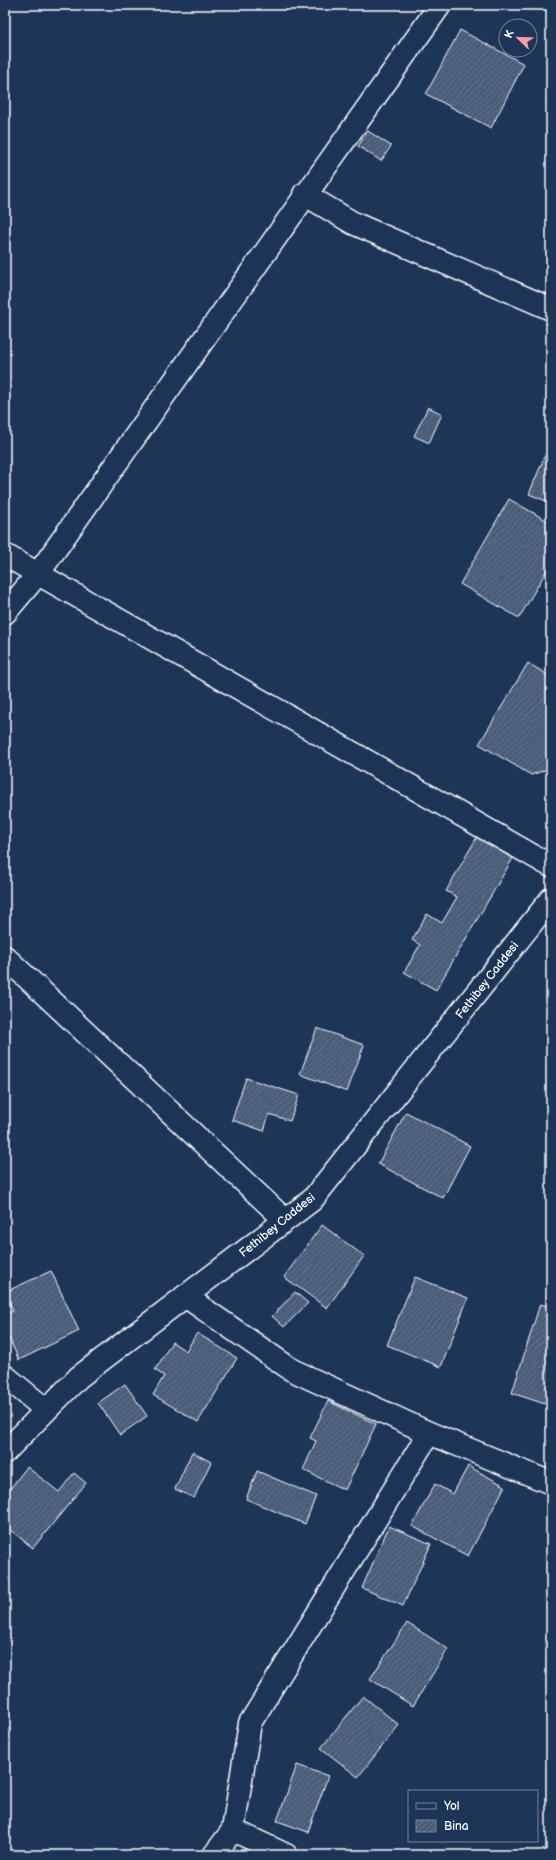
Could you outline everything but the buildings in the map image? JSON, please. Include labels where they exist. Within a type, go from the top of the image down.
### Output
[{"type":"street","points":[[5,613],[38,574],[304,194],[440,5]]},
{"type":"street","points":[[304,194],[353,223],[551,309]]},
{"type":"street","points":[[5,555],[551,866]]},
{"type":"street","name":"Fethibey Caddesi","points":[[5,1452],[79,1377],[312,1200],[551,899]]},
{"type":"street","points":[[5,957],[285,1220]]},
{"type":"street","points":[[185,1296],[292,1370],[429,1433],[551,1483]]},
{"type":"street","points":[[5,1376],[46,1410]]},
{"type":"street","points":[[214,1855],[233,1830],[250,1723],[429,1433]]},
{"type":"street","points":[[233,1830],[286,1855]]}]
